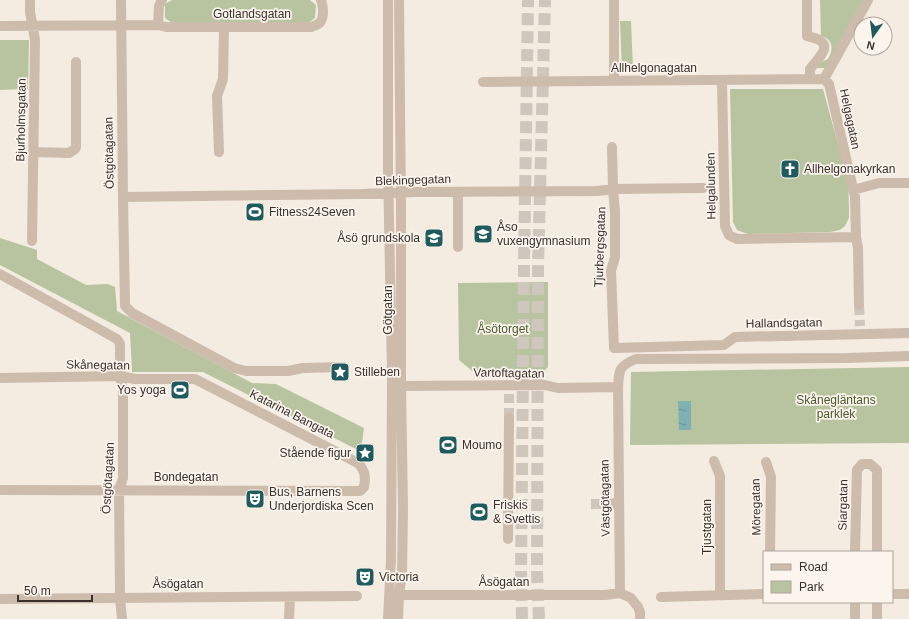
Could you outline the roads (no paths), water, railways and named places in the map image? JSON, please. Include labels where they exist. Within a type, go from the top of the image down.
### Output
[{"type":"street","name":"Bjurholmsgatan","points":[[30,0],[30,12],[35,40],[32,241]]},
{"type":"street","name":"Östgötagatan","points":[[121,0],[125,306],[132,313],[234,368],[246,371],[288,371],[303,368],[343,367]]},
{"type":"street","points":[[158,25],[159,6],[162,0]]},
{"type":"street","name":"Gotlandsgatan","points":[[0,26],[158,25],[166,27],[311,27],[319,25],[322,20],[323,5],[321,0]]},
{"type":"street","name":"Götgatan","points":[[388,0],[388,168],[392,381],[391,560],[398,619]]},
{"type":"street","name":"Götgatan","points":[[388,619],[402,572],[403,489],[399,0]]},
{"type":"street","points":[[614,0],[614,80]]},
{"type":"street","points":[[807,0],[807,36],[819,40],[823,43],[824,48],[822,56],[810,69],[810,79]]},
{"type":"street","name":"Helgagatan","points":[[859,305],[855,198],[829,84],[824,79],[868,0]]},
{"type":"street","points":[[219,152],[217,96],[223,79],[224,27]]},
{"type":"street","points":[[33,152],[69,152],[75,150],[76,62]]},
{"type":"street","name":"Allhelgonagatan","points":[[483,82],[824,79]]},
{"type":"street","name":"Helgalunden","points":[[722,81],[725,226],[729,235],[738,239],[856,237]]},
{"type":"street","name":"Tjurbergsgatan","points":[[612,148],[615,206],[615,257],[611,271],[614,348]]},
{"type":"street","points":[[853,190],[879,183],[909,183]]},
{"type":"street","name":"Blekingegatan","points":[[123,197],[458,192],[593,192],[613,189],[703,188]]},
{"type":"street","points":[[458,192],[458,247]]},
{"type":"street","name":"Östgötagatan","points":[[0,274],[117,339],[120,344],[120,376],[124,389],[123,478],[119,490],[120,598],[122,619]]},
{"type":"street","name":"Hallandsgatan","points":[[614,348],[724,345],[735,337],[860,330],[909,333]]},
{"type":"street","name":"Västgötagatan","points":[[620,593],[618,387],[619,372],[627,363],[636,359],[847,358],[909,356]]},
{"type":"street","name":"Skånegatan","points":[[0,378],[120,376],[136,379],[195,378]]},
{"type":"street","name":"Katarina Bangata","points":[[195,378],[358,463],[364,470],[365,481]]},
{"type":"street","name":"Vartoftagatan","points":[[401,386],[509,390],[544,385],[558,388],[618,387]]},
{"type":"street","points":[[508,539],[509,418]]},
{"type":"street","name":"Tjustgatan","points":[[714,461],[720,476],[720,595]]},
{"type":"street","name":"Möregatan","points":[[766,462],[771,477],[770,551]]},
{"type":"street","name":"Siargatan","points":[[855,551],[857,470],[862,464],[870,464],[877,470],[877,551]]},
{"type":"street","name":"Bondegatan","points":[[0,490],[360,491],[364,487],[365,481]]},
{"type":"street","points":[[603,504],[618,503]]},
{"type":"street","points":[[620,593],[630,598],[638,607],[640,619]]},
{"type":"street","name":"Åsögatan","points":[[394,595],[605,595],[620,593]]},
{"type":"street","points":[[661,597],[763,594]]},
{"type":"street","points":[[893,594],[909,594]]},
{"type":"street","name":"Åsögatan","points":[[0,600],[357,596]]},
{"type":"street","points":[[289,619],[290,597]]},
{"type":"street","points":[[855,603],[855,619]]},
{"type":"street","points":[[876,603],[877,619]]},
{"type":"water","points":[[678,401],[691,401],[691,430],[679,430]]},
{"type":"tunnel","points":[[522,619],[521,573],[528,0]]},
{"type":"tunnel","points":[[539,619],[537,573],[538,267],[545,0]]},
{"type":"tunnel","points":[[859,305],[860,326]]},
{"type":"tunnel","points":[[509,394],[509,418]]},
{"type":"tunnel","points":[[591,504],[603,504]]},
{"type":"place","name":"Allhelgonakyrkan","points":[[790,169]]},
{"type":"place","name":"Fitness24Seven","points":[[255,212]]},
{"type":"place","name":"Åso vuxengymnasium","points":[[483,234]]},
{"type":"place","name":"Åsö grundskola","points":[[434,238]]},
{"type":"place","name":"Stilleben","points":[[340,372]]},
{"type":"place","name":"Yos yoga","points":[[180,390]]},
{"type":"place","name":"Moumo","points":[[448,445]]},
{"type":"place","name":"Stående figur","points":[[365,453]]},
{"type":"place","name":"Bus, Barnens Underjordiska Scen","points":[[255,499]]},
{"type":"place","name":"Friskis & Svettis","points":[[479,512]]},
{"type":"place","name":"Victoria","points":[[365,577]]},
{"type":"park label","name":"Åsötorget","points":[[503,329]]},
{"type":"park label","name":"Skånegläntans parklek","points":[[836,407]]}]
